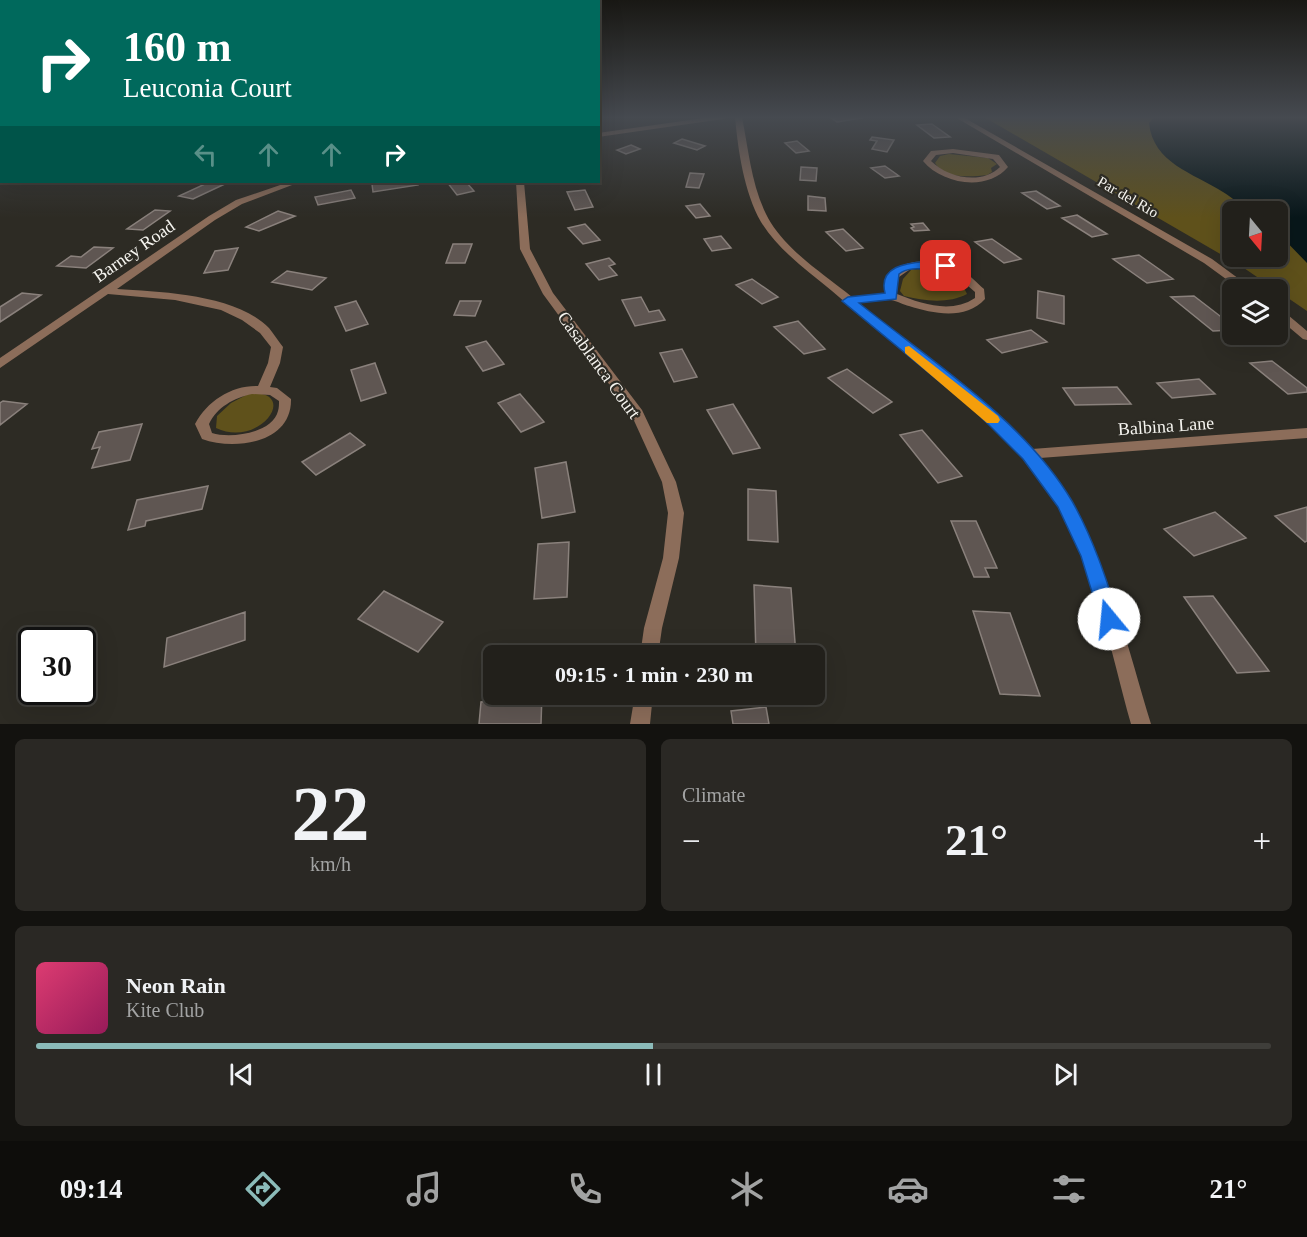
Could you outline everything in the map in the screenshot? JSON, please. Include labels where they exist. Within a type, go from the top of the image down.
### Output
[{"type":"street","points":[[745,151],[754,193],[767,223],[782,242],[848,301],[980,407],[1029,454],[1065,504],[1090,556],[1141,724]]},
{"type":"street","name":"Par del Rio","points":[[1017,151],[1198,255],[1233,279]]},
{"type":"street","points":[[996,157],[1003,164],[1003,170],[998,175],[972,179],[946,175],[927,161],[930,154],[940,152],[996,157],[1021,153]]},
{"type":"street","name":"Barney Road","points":[[0,364],[212,218],[239,202],[293,183]]},
{"type":"street","name":"Casablanca Court","points":[[520,183],[525,249],[548,294],[637,413],[669,482],[676,513],[672,547],[652,645]]},
{"type":"street","points":[[848,301],[892,296],[921,307],[950,310],[974,305],[980,299],[980,291],[957,270],[928,264],[901,267],[894,273],[890,288],[892,296]]},
{"type":"street","points":[[106,291],[194,301],[234,311],[262,327],[277,347],[274,363],[263,389]]},
{"type":"street","points":[[1288,321],[1307,337]]},
{"type":"street","points":[[263,389],[280,394],[286,405],[280,420],[272,427],[249,438],[225,442],[215,440],[203,431],[205,417],[219,402],[241,392],[263,389]]},
{"type":"street","name":"Balbina Lane","points":[[1029,454],[1307,433]]},
{"type":"street","points":[[640,724],[643,705]]},
{"type":"shaded area","points":[[1042,151],[1307,151],[1307,311],[1288,298],[1288,279],[1260,279],[1242,267],[1288,267],[1288,201],[1222,201],[1222,255]]},
{"type":"shaded area","points":[[1160,151],[1307,151],[1307,263],[1288,243],[1288,201],[1236,201],[1176,165]]},
{"type":"shaded area","points":[[949,154],[988,158],[997,164],[987,175],[951,174],[939,168],[935,163],[940,156]]},
{"type":"shaded area","points":[[932,268],[954,276],[967,294],[936,301],[904,296],[900,291],[903,279],[911,270]]},
{"type":"shaded area","points":[[250,393],[265,395],[272,401],[273,409],[268,418],[259,426],[247,431],[232,432],[216,428],[217,416],[231,403]]},
{"type":"building","points":[[619,151],[635,151],[626,154]]},
{"type":"building","points":[[885,166],[899,176],[885,178],[871,168]]},
{"type":"building","points":[[801,167],[817,168],[816,181],[800,180]]},
{"type":"building","points":[[690,173],[704,174],[699,188],[686,187]]},
{"type":"building","points":[[196,183],[227,183],[193,199],[179,196],[203,185]]},
{"type":"building","points":[[417,183],[418,185],[373,192],[372,184]]},
{"type":"building","points":[[448,183],[467,183],[474,191],[457,195]]},
{"type":"building","points":[[351,190],[355,198],[318,205],[315,197]]},
{"type":"building","points":[[585,190],[593,207],[575,210],[567,192]]},
{"type":"building","points":[[1036,191],[1060,206],[1047,209],[1022,193]]},
{"type":"building","points":[[808,196],[825,198],[826,211],[808,210]]},
{"type":"building","points":[[700,204],[710,216],[696,218],[686,206]]},
{"type":"building","points":[[155,210],[170,211],[143,230],[127,229]]},
{"type":"building","points":[[278,211],[295,216],[259,231],[246,227]]},
{"type":"building","points":[[1077,215],[1107,234],[1092,237],[1062,218]]},
{"type":"building","points":[[923,223],[929,230],[914,231],[911,228],[914,227],[911,224]]},
{"type":"building","points":[[585,224],[600,240],[583,244],[568,228]]},
{"type":"building","points":[[843,229],[863,248],[846,251],[826,232]]},
{"type":"building","points":[[721,236],[731,248],[712,251],[704,239]]},
{"type":"building","points":[[992,239],[1021,259],[1004,263],[975,242]]},
{"type":"building","points":[[453,244],[472,244],[465,263],[446,263]]},
{"type":"building","points":[[94,247],[113,248],[86,268],[57,266],[71,256],[81,257]]},
{"type":"building","points":[[238,248],[228,270],[204,273],[215,251]]},
{"type":"building","points":[[1139,255],[1173,279],[1147,283],[1113,259]]},
{"type":"building","points":[[609,258],[615,264],[609,266],[617,275],[599,280],[586,264]]},
{"type":"building","points":[[287,271],[326,278],[312,290],[272,282]]},
{"type":"building","points":[[752,279],[778,297],[762,304],[736,285]]},
{"type":"building","points":[[1038,291],[1064,296],[1064,324],[1037,318]]},
{"type":"building","points":[[22,293],[41,295],[0,322],[0,307]]},
{"type":"building","points":[[1194,296],[1222,318],[1222,331],[1213,331],[1171,297]]},
{"type":"building","points":[[641,297],[649,312],[659,310],[665,320],[635,326],[622,300]]},
{"type":"building","points":[[356,301],[368,324],[346,331],[335,307]]},
{"type":"building","points":[[460,301],[481,301],[475,316],[454,315]]},
{"type":"building","points":[[798,321],[825,349],[804,354],[774,327]]},
{"type":"building","points":[[1031,330],[1047,342],[1002,353],[987,340]]},
{"type":"building","points":[[486,341],[504,364],[483,371],[466,347]]},
{"type":"building","points":[[682,349],[697,377],[674,382],[660,353]]},
{"type":"building","points":[[1272,361],[1307,388],[1307,392],[1288,394],[1250,363]]},
{"type":"building","points":[[375,363],[386,393],[361,401],[351,370]]},
{"type":"building","points":[[847,369],[892,402],[873,413],[828,378]]},
{"type":"building","points":[[1199,379],[1215,394],[1172,398],[1157,383]]},
{"type":"building","points":[[1117,387],[1131,404],[1075,405],[1063,388]]},
{"type":"building","points":[[520,394],[544,422],[521,432],[498,403]]},
{"type":"building","points":[[3,401],[27,404],[0,425],[0,403]]},
{"type":"building","points":[[733,404],[760,448],[733,454],[707,410]]},
{"type":"building","points":[[142,424],[130,460],[92,468],[100,447],[92,449],[99,432]]},
{"type":"building","points":[[922,430],[962,476],[938,483],[900,435]]},
{"type":"building","points":[[350,433],[365,445],[316,475],[302,462]]},
{"type":"building","points":[[566,462],[575,512],[542,518],[535,468]]},
{"type":"building","points":[[208,486],[202,509],[146,521],[145,526],[128,530],[137,500]]},
{"type":"building","points":[[748,489],[776,491],[778,542],[748,540]]},
{"type":"building","points":[[1307,507],[1307,541],[1305,542],[1275,516]]},
{"type":"building","points":[[1215,512],[1246,538],[1194,556],[1164,529]]},
{"type":"building","points":[[951,521],[976,521],[997,568],[985,568],[989,577],[974,577]]},
{"type":"building","points":[[569,542],[567,597],[534,599],[538,544]]},
{"type":"building","points":[[754,585],[791,588],[795,645],[756,645]]},
{"type":"building","points":[[384,591],[443,622],[418,652],[358,619]]},
{"type":"building","points":[[1213,596],[1269,671],[1237,673],[1184,597]]},
{"type":"building","points":[[973,611],[1010,613],[1040,696],[1000,694]]},
{"type":"building","points":[[245,612],[245,640],[164,667],[167,638]]},
{"type":"building","points":[[481,702],[483,705],[542,705],[541,724],[479,724]]},
{"type":"building","points":[[766,707],[769,724],[733,724],[731,711]]},
{"type":"slow traffic","points":[[909,350],[993,420]]},
{"type":"route","points":[[946,266],[928,264],[901,267],[894,273],[890,288],[892,296],[848,301],[980,407],[1029,454],[1065,504],[1090,556],[1109,619]]}]
